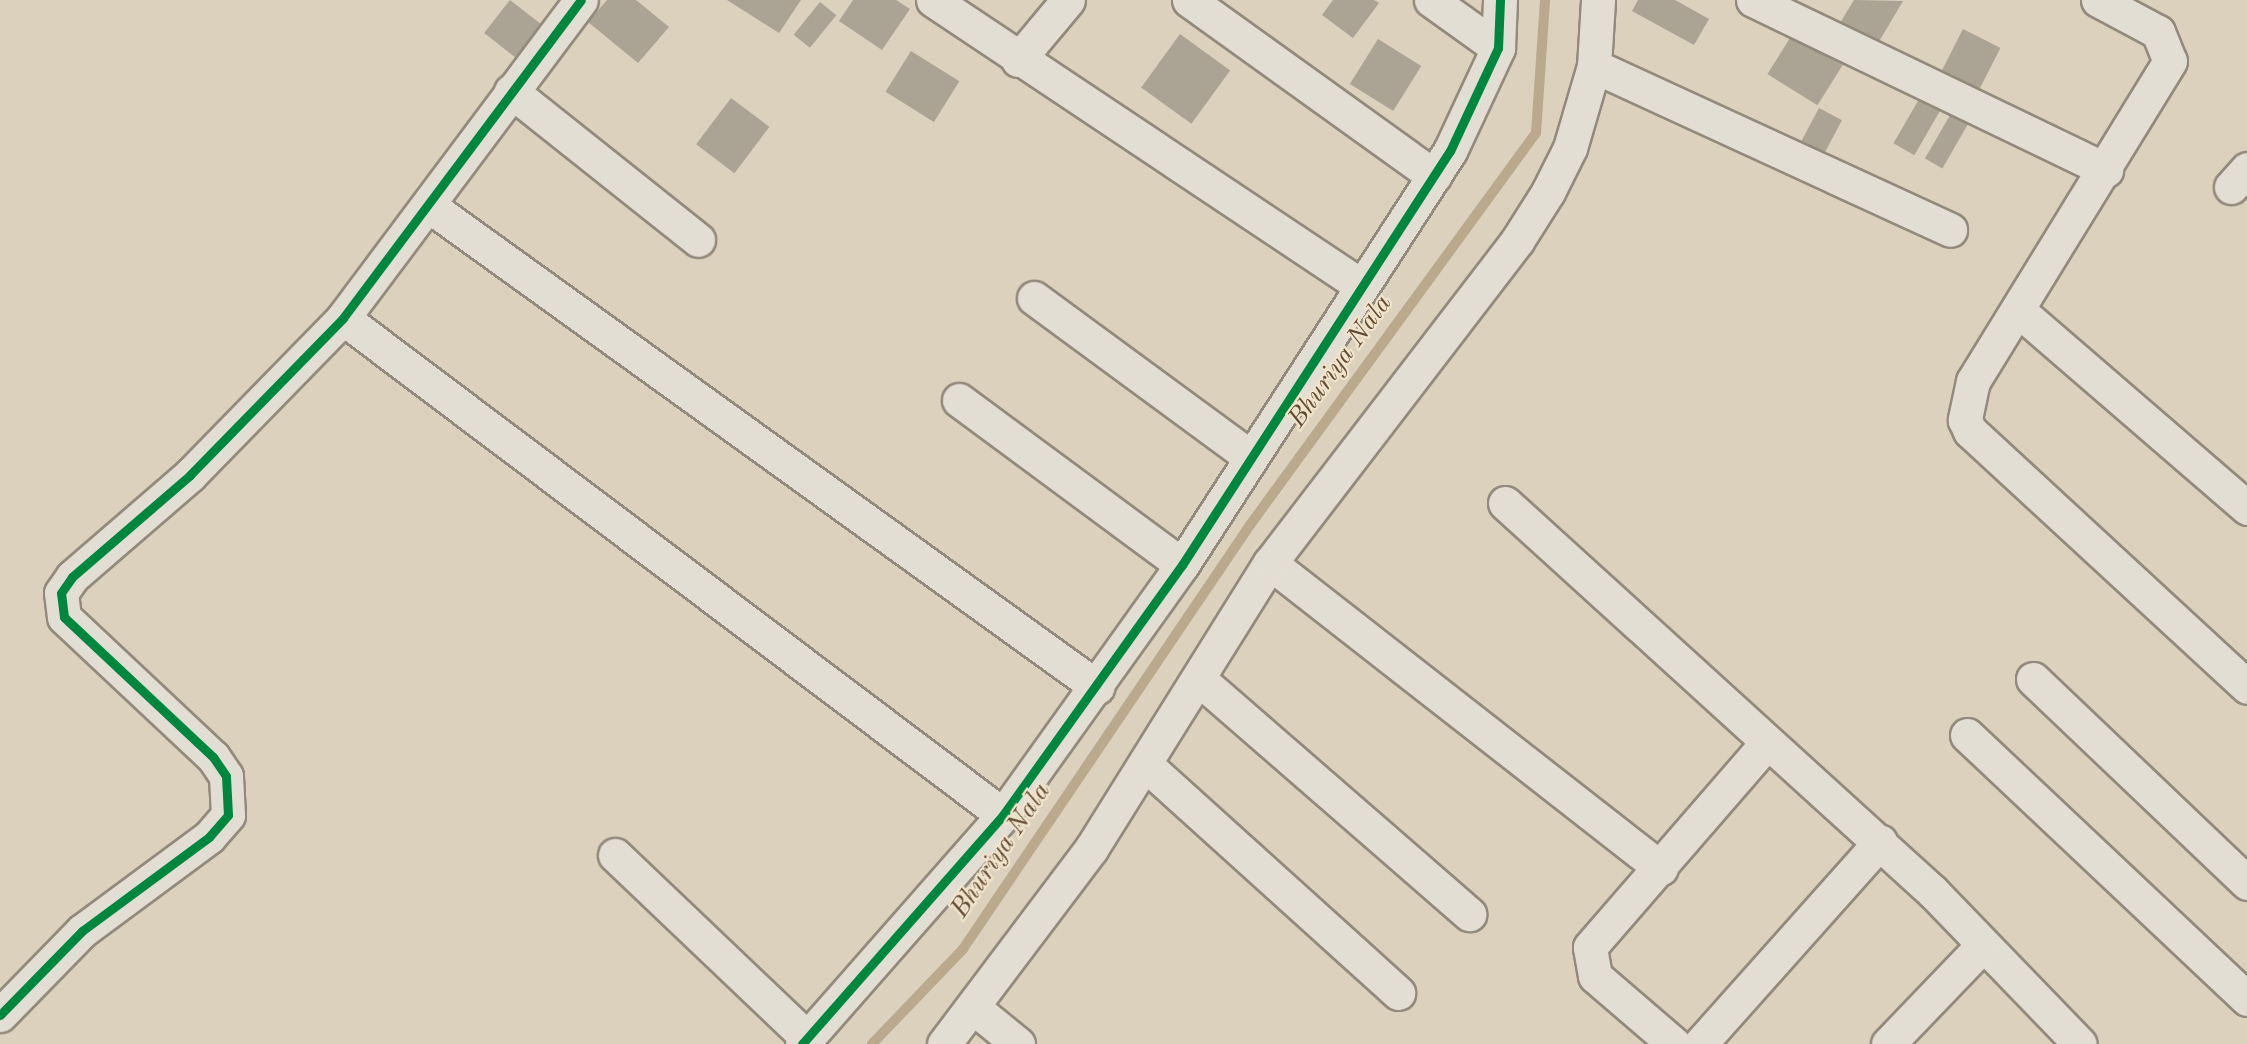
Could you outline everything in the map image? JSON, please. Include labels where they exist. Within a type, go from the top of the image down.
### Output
[{"type":"street","points":[[933,0],[1018,60],[1360,285]]},
{"type":"street","points":[[1018,60],[1068,0]]},
{"type":"street","points":[[1189,0],[1434,176]]},
{"type":"street","points":[[1431,0],[1498,48]]},
{"type":"street","points":[[615,855],[805,1041],[1003,815],[1097,687],[1182,565],[1249,456],[1434,176],[1482,91],[1498,48],[1500,0]]},
{"type":"street","points":[[944,1044],[974,1008],[1146,765],[1270,564],[1517,241],[1569,148],[1594,66],[1598,0]]},
{"type":"street","points":[[1753,0],[2106,170]]},
{"type":"street","points":[[2098,0],[2158,32],[2170,61],[1967,397],[1970,431],[2247,687]]},
{"type":"street","points":[[0,1015],[82,931],[208,837],[228,814],[226,776],[213,757],[64,617],[61,593],[72,577],[190,475],[344,318],[512,91],[568,5]]},
{"type":"street","points":[[1594,66],[1950,230]]},
{"type":"street","points":[[512,91],[698,240]]},
{"type":"street","points":[[428,205],[1097,687]]},
{"type":"street","points":[[1034,298],[1249,456]]},
{"type":"street","points":[[2018,310],[2247,508]]},
{"type":"street","points":[[344,318],[1003,815]]},
{"type":"street","points":[[959,400],[1182,565]]},
{"type":"street","points":[[1505,503],[1765,745],[1880,842],[2080,1044]]},
{"type":"street","points":[[1270,564],[1660,868]]},
{"type":"street","points":[[2033,678],[2247,884]]},
{"type":"street","points":[[1200,680],[1469,914]]},
{"type":"street","points":[[1967,735],[2247,999]]},
{"type":"street","points":[[1674,1044],[1606,988],[1590,960],[1599,934],[1660,868],[1765,745]]},
{"type":"street","points":[[1146,765],[1398,993]]},
{"type":"street","points":[[1700,1044],[1880,842]]},
{"type":"street","points":[[1888,1044],[1983,945]]},
{"type":"street","points":[[974,1008],[1018,1044]]},
{"type":"building","points":[[510,0],[553,34],[527,67],[484,33]]},
{"type":"building","points":[[607,0],[636,0],[669,27],[638,63],[588,22]]},
{"type":"building","points":[[727,0],[801,0],[779,33]]},
{"type":"building","points":[[853,0],[896,0],[910,9],[882,50],[839,21]]},
{"type":"building","points":[[1333,0],[1374,0],[1379,3],[1353,38],[1322,15]]},
{"type":"building","points":[[1638,0],[1675,0],[1709,19],[1694,45],[1632,11]]},
{"type":"building","points":[[1854,0],[1903,1],[1871,55],[1834,33]]},
{"type":"building","points":[[820,2],[836,15],[810,48],[794,35]]},
{"type":"building","points":[[1963,29],[2000,48],[1971,105],[1934,86]]},
{"type":"building","points":[[1795,30],[1845,61],[1817,105],[1767,74]]},
{"type":"building","points":[[1180,34],[1230,70],[1191,124],[1141,87]]},
{"type":"building","points":[[1378,39],[1421,66],[1393,111],[1350,84]]},
{"type":"building","points":[[911,51],[959,81],[934,122],[886,92]]},
{"type":"building","points":[[1922,94],[1943,106],[1914,155],[1894,143]]},
{"type":"building","points":[[731,98],[769,127],[734,173],[696,144]]},
{"type":"building","points":[[1819,108],[1842,120],[1818,165],[1795,153]]},
{"type":"building","points":[[1953,110],[1970,120],[1942,168],[1925,158]]},
{"type":"waterway","name":"Bhuriya Nala","points":[[872,1044],[963,949],[1250,525],[1536,133],[1545,0]]},
{"type":"cycle path","points":[[0,1015],[82,931],[209,837],[228,815],[226,776],[213,757],[64,617],[61,593],[72,577],[190,475],[343,318],[581,0]]},
{"type":"cycle path","points":[[802,1044],[1003,815],[1182,565],[1450,151],[1498,48],[1500,0]]}]
